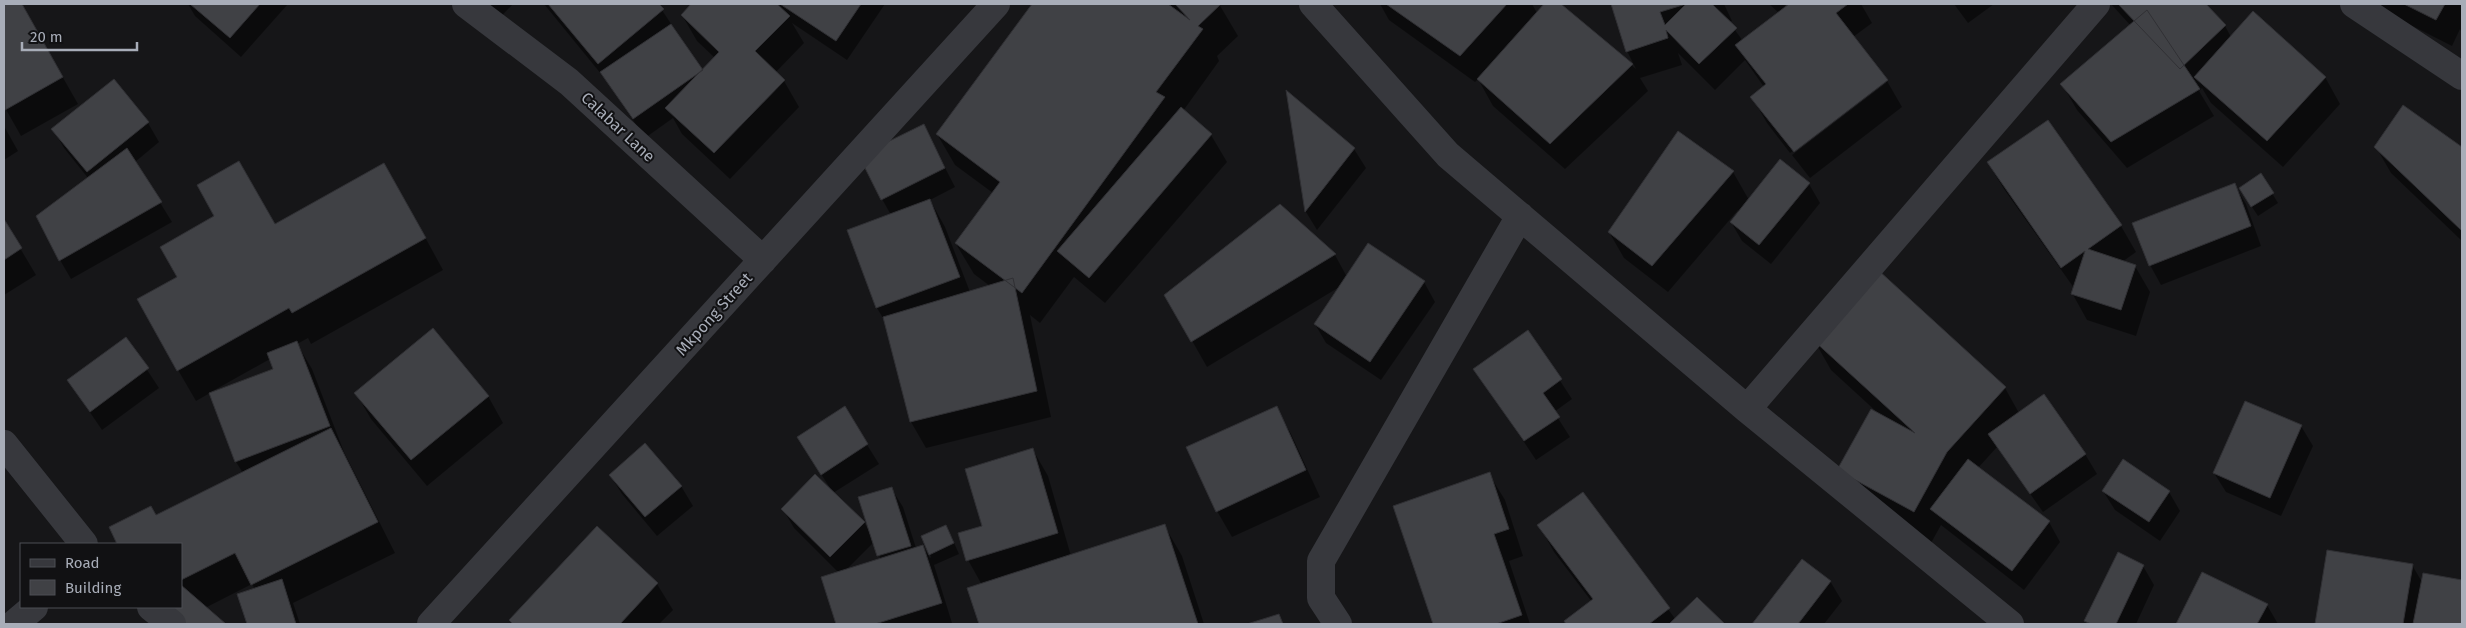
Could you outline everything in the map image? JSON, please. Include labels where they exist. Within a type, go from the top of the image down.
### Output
[{"type":"street","name":"Calabar Lane","points":[[466,4],[569,82],[762,260]]},
{"type":"street","name":"Mkpong Street","points":[[431,624],[996,4]]},
{"type":"street","points":[[1313,4],[1448,154],[1747,409],[2010,624]]},
{"type":"street","points":[[1747,409],[1982,133],[2096,4]]},
{"type":"street","points":[[2354,4],[2462,76]]},
{"type":"street","points":[[1338,624],[1321,598],[1321,561],[1520,216]]},
{"type":"street","points":[[4,444],[83,543]]},
{"type":"street","points":[[14,624],[33,608]]},
{"type":"street","points":[[151,608],[172,624]]},
{"type":"building","points":[[4,4],[22,4],[63,77],[5,110]]},
{"type":"building","points":[[190,4],[260,4],[230,38]]},
{"type":"building","points":[[548,4],[659,4],[664,9],[598,64]]},
{"type":"building","points":[[691,4],[777,4],[790,16],[755,51],[785,80],[714,153],[665,108],[719,52],[681,15]]},
{"type":"building","points":[[780,4],[861,4],[836,41]]},
{"type":"building","points":[[1032,4],[1168,4],[1190,20],[1175,4],[1221,4],[1198,26],[1203,29],[1156,92],[1165,97],[1022,293],[955,243],[1000,182],[936,134]]},
{"type":"building","points":[[1386,4],[1507,4],[1460,56]]},
{"type":"building","points":[[1544,4],[1561,4],[1633,64],[1550,144],[1477,79]]},
{"type":"building","points":[[1611,4],[1686,4],[1712,4],[1737,28],[1699,64],[1666,30],[1668,38],[1626,52]],"holes":[[[1686,4],[1665,25],[1660,12]]]},
{"type":"building","points":[[1789,4],[1848,4],[1836,13],[1888,80],[1794,152],[1750,97],[1766,84],[1735,45]]},
{"type":"building","points":[[2118,4],[2206,4],[2226,25],[2180,69]]},
{"type":"building","points":[[2404,4],[2445,4],[2436,20]]},
{"type":"building","points":[[2147,10],[2200,89],[2111,142],[2060,84]]},
{"type":"building","points":[[2253,11],[2326,77],[2267,141],[2194,77]]},
{"type":"building","points":[[671,24],[703,70],[633,119],[600,72]]},
{"type":"building","points":[[114,79],[149,122],[87,172],[51,129]]},
{"type":"building","points":[[1286,90],[1355,148],[1305,212]]},
{"type":"building","points":[[2403,105],[2462,147],[2462,231],[2374,147]]},
{"type":"building","points":[[1181,107],[1212,134],[1089,278],[1057,251]]},
{"type":"building","points":[[2048,120],[2122,225],[2088,249],[2136,265],[2121,310],[2071,294],[2085,251],[2061,268],[1987,162]]},
{"type":"building","points":[[924,124],[945,168],[881,200],[859,156]]},
{"type":"building","points":[[1678,131],[1734,171],[1652,266],[1608,232]]},
{"type":"building","points":[[127,148],[162,202],[59,261],[36,216]]},
{"type":"building","points":[[1780,159],[1810,183],[1759,245],[1730,222]]},
{"type":"building","points":[[239,161],[275,224],[384,163],[426,238],[292,313],[289,308],[177,371],[137,299],[177,277],[160,247],[214,216],[197,185]]},
{"type":"building","points":[[2261,173],[2274,193],[2251,207],[2239,188]]},
{"type":"building","points":[[2235,183],[2251,226],[2149,266],[2132,223]]},
{"type":"building","points":[[930,199],[960,277],[876,308],[847,230]]},
{"type":"building","points":[[1280,204],[1336,254],[1191,342],[1164,295]]},
{"type":"building","points":[[4,219],[22,248],[4,260]]},
{"type":"building","points":[[1368,243],[1425,281],[1370,362],[1314,324]]},
{"type":"building","points":[[1877,269],[2006,387],[1947,452],[1914,512],[1837,470],[1871,409],[1915,433],[1812,339]]},
{"type":"building","points":[[1013,278],[1037,391],[910,422],[883,317]]},
{"type":"building","points":[[433,328],[489,396],[411,460],[354,393]]},
{"type":"building","points":[[1528,330],[1562,379],[1543,393],[1560,417],[1524,441],[1473,369]]},
{"type":"building","points":[[126,337],[149,368],[90,412],[67,380]]},
{"type":"building","points":[[297,341],[330,426],[235,462],[209,393],[273,369],[267,353]]},
{"type":"building","points":[[2044,394],[2086,454],[2030,494],[1988,434]]},
{"type":"building","points":[[2245,401],[2302,425],[2270,498],[2213,473]]},
{"type":"building","points":[[845,406],[868,444],[821,475],[797,437]]},
{"type":"building","points":[[1277,406],[1306,470],[1216,512],[1186,447]]},
{"type":"building","points":[[331,428],[378,522],[251,585],[235,553],[182,580],[182,543],[117,543],[109,527],[151,506],[156,515]]},
{"type":"building","points":[[645,443],[682,486],[645,517],[609,475]]},
{"type":"building","points":[[1033,448],[1058,533],[966,561],[958,533],[982,526],[965,469]]},
{"type":"building","points":[[1968,459],[2050,521],[2012,571],[1930,509]]},
{"type":"building","points":[[2123,459],[2170,491],[2149,522],[2102,491]]},
{"type":"building","points":[[1490,472],[1509,529],[1494,534],[1522,615],[1496,624],[1433,624],[1393,506]]},
{"type":"building","points":[[815,474],[865,522],[830,557],[781,509]]},
{"type":"building","points":[[892,487],[911,546],[877,556],[858,497]]},
{"type":"building","points":[[1583,492],[1670,608],[1649,624],[1566,624],[1564,621],[1593,599],[1537,525]]},
{"type":"building","points":[[1165,524],[1198,624],[979,624],[967,588]]},
{"type":"building","points":[[946,525],[954,543],[929,555],[921,536]]},
{"type":"building","points":[[597,526],[658,583],[620,624],[513,624],[509,620]]},
{"type":"building","points":[[923,545],[942,603],[875,624],[836,624],[821,577]]},
{"type":"building","points":[[2327,550],[2413,564],[2403,624],[2315,624]]},
{"type":"building","points":[[2118,552],[2144,565],[2116,624],[2091,624],[2084,621]]},
{"type":"building","points":[[1802,559],[1831,581],[1798,624],[1752,624]]},
{"type":"building","points":[[2202,572],[2268,604],[2257,624],[2176,624]]},
{"type":"building","points":[[2423,573],[2462,580],[2462,624],[2413,624]]},
{"type":"building","points":[[282,579],[296,624],[247,624],[237,594]]},
{"type":"building","points":[[182,586],[226,624],[170,624],[162,608],[182,608]]},
{"type":"building","points":[[1697,597],[1725,624],[1669,624]]},
{"type":"building","points":[[1279,614],[1283,624],[1247,624]]}]
